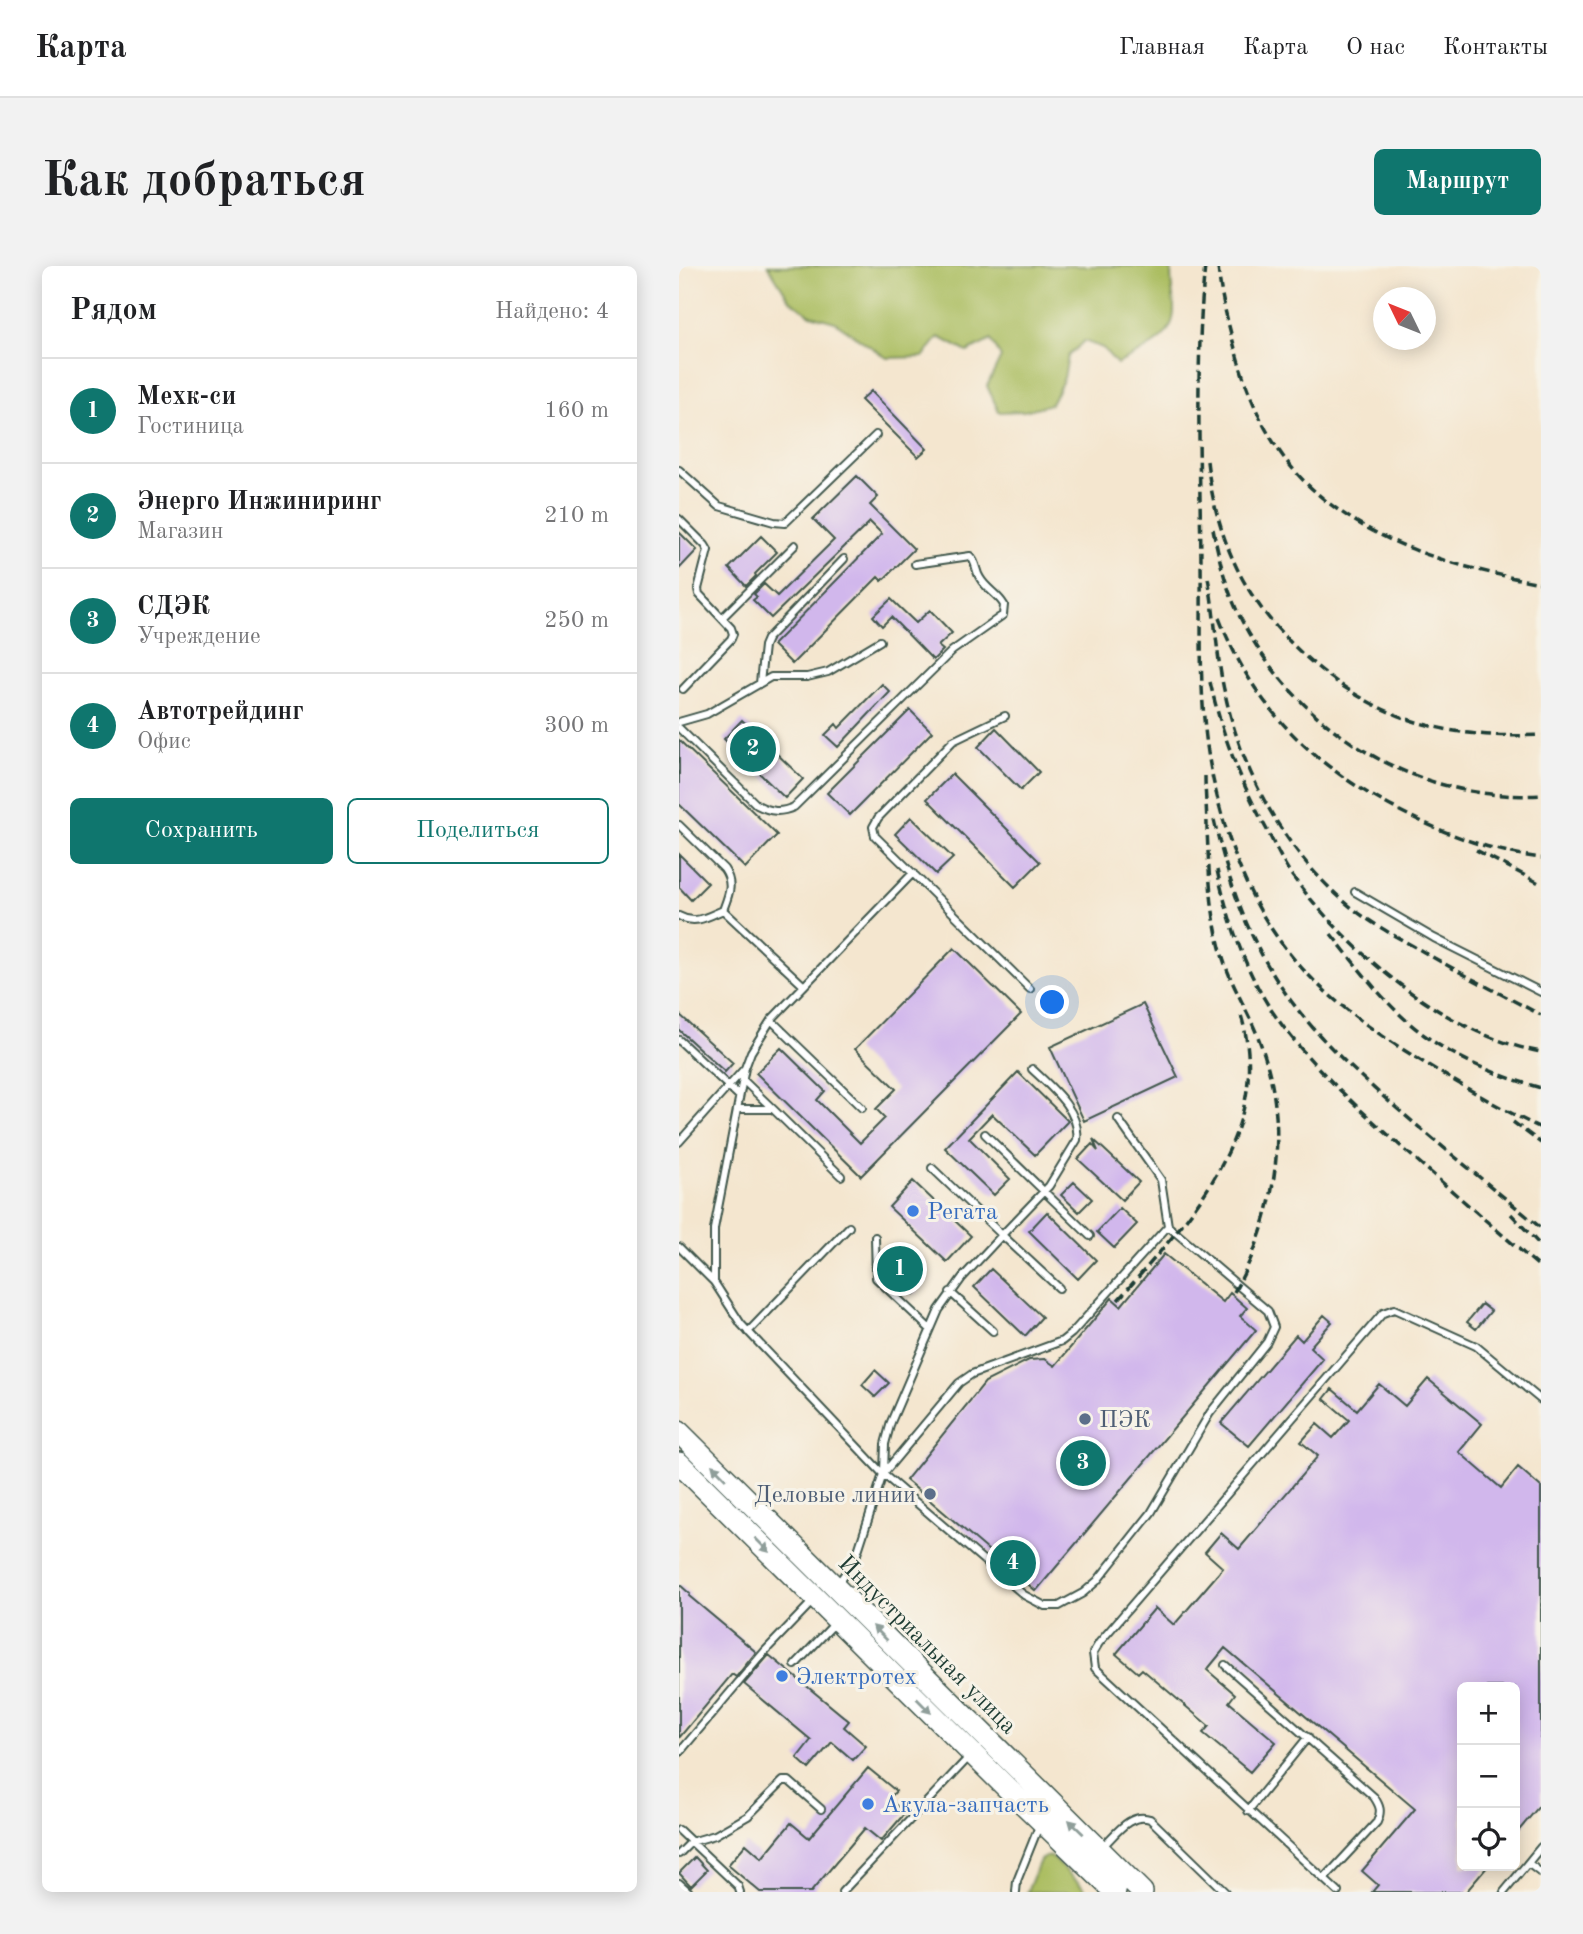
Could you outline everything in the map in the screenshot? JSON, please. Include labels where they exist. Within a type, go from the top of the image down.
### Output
[{"type":"main road","name":"Индустриальная улица","points":[[679,1432],[834,1587],[979,1746],[1041,1821],[1115,1892]]},
{"type":"main road","name":"Индустриальная улица","points":[[679,1463],[838,1620],[1100,1850],[1142,1892]]},
{"type":"lane","points":[[679,470],[719,506],[785,523],[876,435]]},
{"type":"lane","points":[[679,519],[708,550],[698,589],[702,598],[731,628],[733,634],[683,689]]},
{"type":"lane","points":[[722,618],[795,545]]},
{"type":"lane","points":[[679,728],[757,805],[774,812],[795,807],[952,651],[1003,615],[1005,605],[979,577],[975,561],[970,556],[915,564]]},
{"type":"lane","points":[[760,683],[767,639],[844,559]]},
{"type":"lane","points":[[679,722],[707,714],[771,677],[816,676],[880,641]]},
{"type":"lane","points":[[1005,716],[953,741],[878,818],[873,827],[875,836],[1030,989]]},
{"type":"lane","points":[[679,825],[730,877],[731,886],[723,910],[698,920],[688,921],[679,916]]},
{"type":"lane","points":[[714,1282],[714,1228],[745,1068],[751,1052],[771,1020],[913,873]]},
{"type":"lane","points":[[1355,892],[1434,938],[1541,992]]},
{"type":"lane","points":[[723,910],[804,986]]},
{"type":"lane","points":[[771,1020],[862,1108]]},
{"type":"lane","points":[[679,1040],[740,1096]]},
{"type":"lane","points":[[679,1142],[745,1068]]},
{"type":"lane","points":[[834,1587],[855,1560],[883,1474],[885,1444],[891,1422],[930,1329],[950,1292],[1044,1191],[1073,1149],[1078,1132],[1065,1103],[1033,1069]]},
{"type":"lane","points":[[743,1080],[841,1176]]},
{"type":"lane","points":[[737,1110],[773,1109]]},
{"type":"lane","points":[[679,1247],[714,1282],[733,1314],[748,1332],[883,1474],[1034,1603],[1059,1606],[1083,1593],[1097,1580],[1151,1513],[1210,1413],[1267,1342],[1273,1327],[1268,1311],[1168,1226],[1161,1180],[1118,1119]]},
{"type":"lane","points":[[985,1134],[1090,1236]]},
{"type":"lane","points":[[932,1168],[1059,1288]]},
{"type":"lane","points":[[883,1474],[960,1383],[972,1374],[1062,1341],[1168,1226]]},
{"type":"lane","points":[[748,1332],[849,1227]]},
{"type":"lane","points":[[875,1237],[877,1278],[930,1329]]},
{"type":"lane","points":[[950,1292],[993,1331]]},
{"type":"lane","points":[[1338,1892],[1095,1668],[1093,1653],[1383,1313],[1394,1309],[1476,1346],[1541,1400]]},
{"type":"lane","points":[[679,1754],[765,1651],[815,1598]]},
{"type":"lane","points":[[795,1665],[838,1620]]},
{"type":"lane","points":[[1225,1665],[1374,1797],[1381,1814],[1377,1822],[1324,1879]]},
{"type":"lane","points":[[1248,1811],[1308,1737]]},
{"type":"lane","points":[[842,1892],[979,1746]]},
{"type":"lane","points":[[679,1854],[691,1842],[715,1835],[748,1815],[783,1781],[789,1781],[821,1809]]},
{"type":"lane","points":[[1100,1850],[1128,1822],[1144,1817],[1150,1819],[1225,1892]]},
{"type":"lane","points":[[1016,1892],[1017,1881],[1041,1821]]},
{"type":"lane","points":[[679,1830],[738,1886],[740,1892]]},
{"type":"lane","points":[[1504,1892],[1541,1847]]},
{"type":"lane","points":[[1528,1863],[1541,1873]]},
{"type":"lane","points":[[679,1883],[689,1892]]},
{"type":"lane","points":[[1509,1885],[1517,1892]]},
{"type":"green space","points":[[768,266],[1172,266],[1174,310],[1168,330],[1154,344],[1117,364],[1103,348],[1084,341],[1068,356],[1064,378],[1051,404],[1024,411],[999,412],[987,386],[1001,357],[991,340],[967,352],[939,337],[923,357],[887,358],[835,322],[811,315],[790,300]]},
{"type":"green space","points":[[1047,1856],[1053,1858],[1088,1892],[1027,1892],[1040,1860]]},
{"type":"building","points":[[871,391],[927,449],[918,457],[861,400]]},
{"type":"building","points":[[857,476],[878,497],[870,505],[914,549],[882,581],[878,577],[792,664],[773,645],[882,534],[870,522],[771,618],[753,600],[757,597],[754,594],[764,584],[777,596],[834,540],[813,519]]},
{"type":"building","points":[[679,532],[697,550],[679,569]]},
{"type":"building","points":[[761,536],[777,552],[746,586],[729,568]]},
{"type":"building","points":[[891,599],[916,623],[930,610],[952,633],[938,646],[943,650],[933,660],[891,617],[882,626],[873,616]]},
{"type":"building","points":[[882,684],[890,692],[838,747],[825,735],[836,724],[839,728]]},
{"type":"building","points":[[910,710],[932,732],[850,815],[827,793]]},
{"type":"building","points":[[742,720],[803,779],[785,798],[724,739]]},
{"type":"building","points":[[996,728],[1039,772],[1021,790],[978,747]]},
{"type":"building","points":[[679,740],[777,835],[745,868],[679,804]]},
{"type":"building","points":[[952,774],[1040,862],[1015,887],[927,799]]},
{"type":"building","points":[[911,817],[953,858],[936,874],[895,834]]},
{"type":"building","points":[[679,854],[708,883],[691,900],[679,887]]},
{"type":"building","points":[[954,948],[1021,1014],[861,1176],[756,1073],[781,1048],[825,1091],[817,1100],[860,1143],[885,1118],[876,1109],[896,1089],[855,1049]]},
{"type":"building","points":[[1143,1004],[1178,1077],[1084,1121],[1050,1047]]},
{"type":"building","points":[[679,1014],[733,1063],[725,1072],[679,1030]]},
{"type":"building","points":[[1018,1072],[1068,1121],[1035,1155],[992,1114],[969,1138],[1010,1179],[994,1195],[945,1148]]},
{"type":"building","points":[[1093,1139],[1139,1182],[1122,1200],[1078,1159],[1092,1144],[1098,1151]]},
{"type":"building","points":[[913,1181],[971,1236],[947,1262],[889,1207]]},
{"type":"building","points":[[1074,1182],[1092,1199],[1079,1212],[1061,1195]]},
{"type":"building","points":[[1120,1208],[1137,1224],[1114,1248],[1097,1232]]},
{"type":"building","points":[[1047,1212],[1096,1260],[1078,1279],[1029,1231]]},
{"type":"building","points":[[897,1254],[926,1281],[914,1294],[885,1267]]},
{"type":"building","points":[[1164,1254],[1223,1302],[1230,1293],[1247,1308],[1240,1316],[1256,1330],[1036,1591],[906,1480],[985,1382],[1029,1360],[1045,1359],[1055,1366],[1112,1298],[1121,1306]]},
{"type":"building","points":[[991,1269],[1042,1317],[1025,1336],[974,1287]]},
{"type":"building","points":[[1482,1304],[1491,1311],[1476,1329],[1467,1322]]},
{"type":"building","points":[[1324,1315],[1332,1322],[1310,1347],[1323,1359],[1249,1446],[1221,1423],[1296,1335],[1302,1341]]},
{"type":"building","points":[[875,1370],[889,1383],[875,1397],[862,1385]]},
{"type":"building","points":[[1428,1379],[1482,1424],[1459,1452],[1501,1488],[1518,1467],[1541,1487],[1541,1804],[1520,1829],[1520,1682],[1457,1682],[1457,1871],[1484,1871],[1466,1892],[1372,1892],[1378,1885],[1362,1871],[1415,1809],[1225,1648],[1207,1670],[1235,1694],[1229,1702],[1276,1742],[1250,1772],[1203,1733],[1209,1726],[1142,1669],[1138,1673],[1116,1654],[1155,1608],[1174,1625],[1223,1568],[1205,1552],[1221,1533],[1239,1549],[1318,1456],[1301,1442],[1317,1424],[1333,1438],[1349,1420],[1324,1399],[1332,1389],[1357,1410],[1379,1384],[1405,1406]]},
{"type":"building","points":[[679,1584],[689,1596],[756,1652],[736,1677],[732,1674],[679,1738]]},
{"type":"building","points":[[769,1655],[849,1721],[844,1727],[866,1746],[853,1760],[832,1742],[809,1769],[797,1758],[811,1740],[744,1684]]},
{"type":"building","points":[[868,1768],[896,1791],[889,1799],[905,1813],[881,1841],[865,1828],[811,1892],[760,1892],[728,1865],[746,1844],[762,1858],[791,1823],[809,1838]]},
{"type":"building","points":[[695,1857],[707,1870],[691,1886],[679,1873]]},
{"type":"railway","points":[[1205,266],[1199,414],[1203,704],[1215,788],[1238,864],[1275,934],[1292,957],[1333,998],[1403,1050],[1541,1128]]},
{"type":"railway","points":[[1218,266],[1229,325],[1250,396],[1274,443],[1298,474],[1326,500],[1357,522],[1392,540],[1466,567],[1541,583]]},
{"type":"railway","points":[[1207,461],[1217,514],[1235,564],[1267,615],[1311,662],[1364,699],[1420,723],[1480,734],[1541,735]]},
{"type":"railway","points":[[1213,529],[1223,573],[1239,615],[1263,655],[1292,692],[1326,724],[1364,750],[1405,772],[1449,786],[1494,794],[1541,795]]},
{"type":"railway","points":[[1208,578],[1220,668],[1234,728],[1257,786],[1289,840],[1329,887],[1367,919],[1446,965],[1541,1015]]},
{"type":"railway","points":[[1219,618],[1234,652],[1272,711],[1295,736],[1347,780],[1377,799],[1441,830],[1490,847],[1541,858]]},
{"type":"railway","points":[[1210,682],[1226,740],[1249,794],[1286,866],[1316,906],[1371,961],[1435,1009],[1469,1028],[1541,1052]]},
{"type":"railway","points":[[1205,776],[1209,876],[1218,939],[1229,975],[1256,1032],[1267,1065],[1277,1131],[1270,1198],[1249,1262],[1234,1292]]},
{"type":"railway","points":[[1214,820],[1229,876],[1249,930],[1267,964],[1297,1009],[1333,1050],[1373,1087],[1541,1228]]},
{"type":"railway","points":[[1476,850],[1541,884]]},
{"type":"railway","points":[[1217,870],[1244,959],[1284,1028],[1333,1083],[1368,1117],[1541,1268]]},
{"type":"railway","points":[[1331,934],[1388,1002],[1427,1037],[1453,1054],[1482,1067],[1541,1088]]},
{"type":"railway","points":[[1118,1300],[1196,1206],[1218,1171],[1235,1135],[1246,1097],[1248,1057],[1241,1015]]},
{"type":"railway","points":[[1513,1122],[1541,1143]]},
{"type":"railway","points":[[1511,1214],[1541,1246]]},
{"type":"place","name":"Энерго Инжиниринг","points":[[753,749]]},
{"type":"place","name":"Регата","points":[[913,1211]]},
{"type":"place","name":"Мехк-си","points":[[900,1269]]},
{"type":"place","name":"ПЭК","points":[[1085,1419]]},
{"type":"place","name":"СДЭК","points":[[1083,1463]]},
{"type":"place","name":"Деловые линии","points":[[930,1494]]},
{"type":"place","name":"Автотрейдинг","points":[[1013,1563]]},
{"type":"place","name":"Электротех","points":[[782,1676]]},
{"type":"place","name":"Акула-запчасть","points":[[868,1804]]}]
